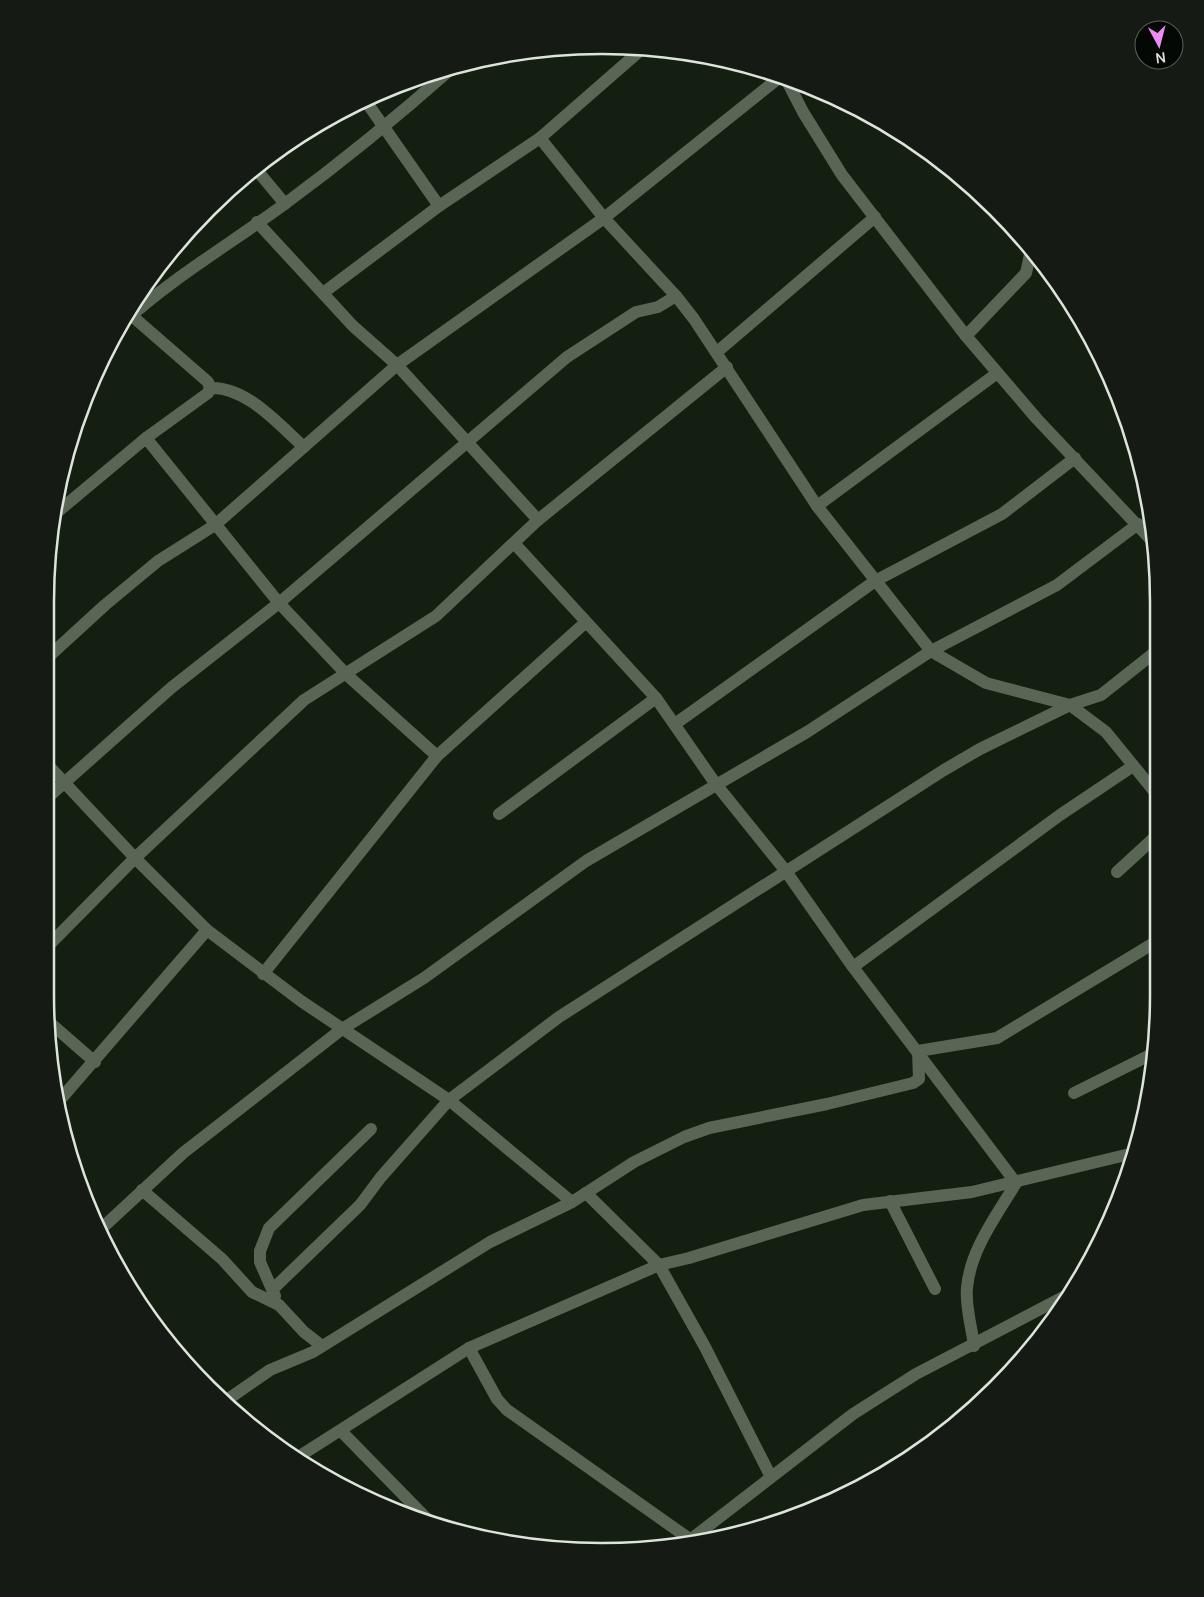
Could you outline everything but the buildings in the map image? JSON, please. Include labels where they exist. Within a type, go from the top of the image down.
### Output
[{"type":"street","points":[[323,293],[439,206],[540,138],[635,55]]},
{"type":"street","points":[[137,311],[257,222],[285,204],[384,126],[440,79]]},
{"type":"street","points":[[54,652],[151,566],[215,525],[397,365],[604,218],[774,82]]},
{"type":"street","points":[[790,87],[803,112],[842,175],[996,374],[1146,534]]},
{"type":"street","points":[[369,106],[439,206]]},
{"type":"street","points":[[540,138],[604,218],[676,296],[717,352],[817,506],[931,651],[986,683],[1070,705],[1106,732],[1150,786]]},
{"type":"street","points":[[260,174],[285,204]]},
{"type":"street","points":[[717,352],[875,217]]},
{"type":"street","points":[[257,222],[353,326],[397,365],[538,520]]},
{"type":"street","points":[[966,336],[1026,273],[1029,258]]},
{"type":"street","points":[[54,791],[171,688],[279,603],[567,357],[636,312],[658,307],[676,296]]},
{"type":"street","points":[[62,508],[146,438],[208,393],[210,388],[208,382],[131,322]]},
{"type":"street","points":[[54,940],[135,858],[304,700],[347,675],[436,616],[538,520],[727,367]]},
{"type":"street","points":[[817,506],[996,374]]},
{"type":"street","points":[[210,388],[224,387],[236,393],[261,410],[304,447]]},
{"type":"street","points":[[146,438],[279,603],[347,675],[437,756]]},
{"type":"street","points":[[675,724],[875,581],[1002,514],[1075,458]]},
{"type":"street","points":[[105,1226],[183,1153],[342,1029],[424,978],[586,861],[807,732],[931,651],[1057,585],[1138,524]]},
{"type":"street","points":[[514,543],[656,698],[715,784],[784,870],[853,967],[1016,1183]]},
{"type":"street","points":[[263,974],[437,756],[586,622]]},
{"type":"street","points":[[273,1289],[360,1205],[381,1177],[449,1100],[559,1017],[784,870],[880,813],[972,753],[1070,705],[1109,690],[1150,656]]},
{"type":"street","points":[[498,814],[656,698]]},
{"type":"street","points":[[853,967],[1060,815],[1133,766]]},
{"type":"street","points":[[54,771],[135,858],[207,930],[263,974],[449,1100],[572,1202]]},
{"type":"street","points":[[1117,872],[1150,842]]},
{"type":"street","points":[[63,1097],[95,1062],[207,930]]},
{"type":"street","points":[[918,1051],[997,1038],[1150,946]]},
{"type":"street","points":[[55,1027],[95,1062]]},
{"type":"street","points":[[230,1398],[270,1370],[305,1356],[490,1242],[572,1202],[634,1162],[684,1137],[709,1128],[809,1108],[913,1083],[919,1079],[920,1074],[918,1051]]},
{"type":"street","points":[[1074,1093],[1147,1057]]},
{"type":"street","points":[[279,1305],[260,1262],[260,1251],[269,1228],[371,1129]]},
{"type":"street","points":[[303,1455],[468,1348],[659,1265],[689,1258],[831,1214],[890,1200],[972,1192],[1016,1183],[1126,1155]]},
{"type":"street","points":[[974,1346],[967,1289],[971,1267],[980,1246],[1016,1183]]},
{"type":"street","points":[[142,1190],[222,1259],[252,1292],[279,1305],[304,1332],[322,1346]]},
{"type":"street","points":[[586,1193],[659,1265],[705,1346],[771,1477]]},
{"type":"street","points":[[890,1200],[935,1289]]},
{"type":"street","points":[[696,1535],[853,1414],[916,1374],[974,1346],[1058,1300]]},
{"type":"street","points":[[304,1332],[305,1356]]},
{"type":"street","points":[[468,1348],[497,1399],[507,1410],[686,1537]]},
{"type":"street","points":[[341,1430],[420,1512]]}]
